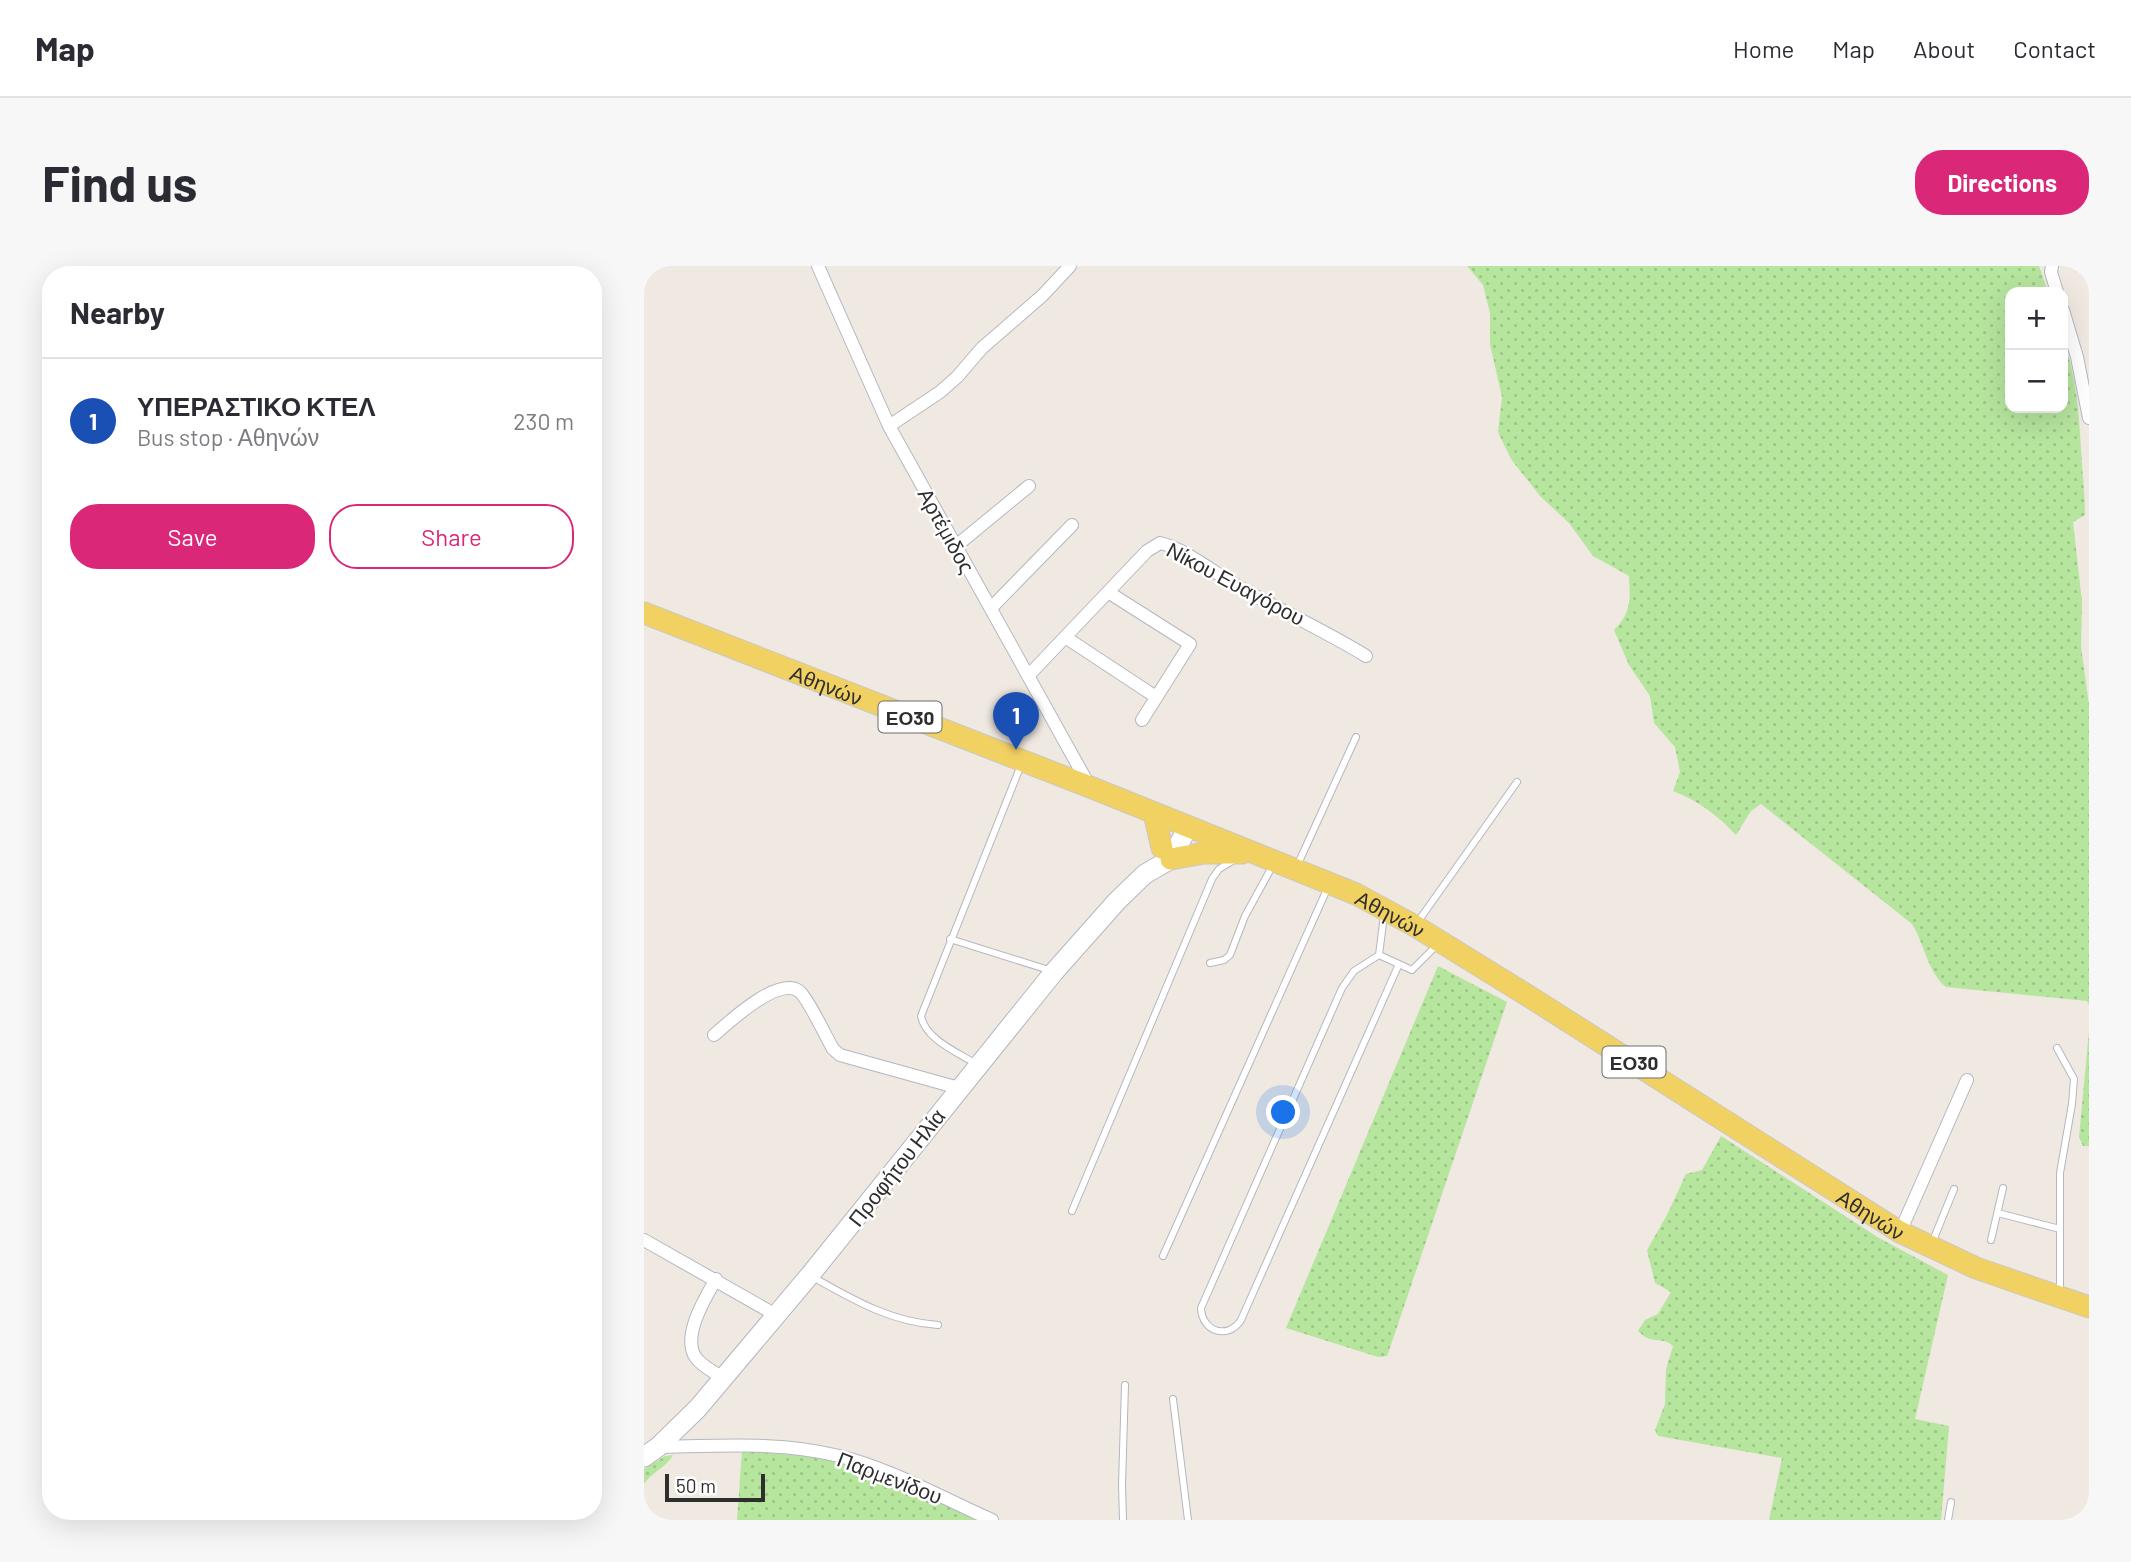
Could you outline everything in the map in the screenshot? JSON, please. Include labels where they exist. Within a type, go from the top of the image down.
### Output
[{"type":"main road","name":"Αθηνών","points":[[644,613],[1331,882],[1441,942],[1715,1113],[1900,1233],[1976,1268],[2089,1307]]},
{"type":"main road","points":[[1154,813],[1167,854],[1254,853]]},
{"type":"street","name":"Αρτέμιδος","points":[[818,266],[889,426],[1090,787]]},
{"type":"street","points":[[889,426],[940,392],[957,377],[982,348],[1043,295],[1070,266]]},
{"type":"street","points":[[2052,266],[2056,287]]},
{"type":"street","points":[[2068,327],[2089,418]]},
{"type":"street","points":[[956,547],[1030,486]]},
{"type":"street","points":[[991,608],[1072,525]]},
{"type":"street","name":"Νίκου Ευαγόρου","points":[[1028,676],[1151,547],[1162,543],[1251,594],[1322,629],[1366,656]]},
{"type":"street","points":[[1108,592],[1190,644],[1142,720]]},
{"type":"street","points":[[1065,638],[1156,696]]},
{"type":"street","points":[[1167,854],[1182,825]]},
{"type":"street","name":"Προφήτου Ηλία","points":[[651,1452],[698,1408],[810,1275],[1054,972],[1117,901],[1167,854]]},
{"type":"street","points":[[714,1035],[764,998],[778,990],[794,989],[804,997],[832,1049],[840,1055],[959,1088]]},
{"type":"street","points":[[1900,1233],[1967,1080]]},
{"type":"street","points":[[644,1240],[776,1315]]},
{"type":"street","points":[[716,1279],[699,1308],[691,1346],[695,1357],[723,1378]]},
{"type":"street","name":"Παρμενίδου","points":[[651,1452],[765,1447],[840,1456],[932,1492],[992,1520]]},
{"type":"lane","points":[[1210,963],[1224,960],[1230,955],[1245,916],[1286,864],[1356,737]]},
{"type":"lane","points":[[977,1065],[930,1034],[922,1026],[920,1016],[1023,761]]},
{"type":"lane","points":[[1415,926],[1517,782]]},
{"type":"lane","points":[[1072,1211],[1212,879],[1227,863],[1254,853]]},
{"type":"lane","points":[[1163,1256],[1331,882]]},
{"type":"lane","points":[[1379,955],[1384,909]]},
{"type":"lane","points":[[950,939],[1054,972]]},
{"type":"lane","points":[[1379,955],[1412,970],[1441,942]]},
{"type":"lane","points":[[1379,955],[1354,971],[1342,988],[1223,1257],[1201,1308],[1205,1324],[1214,1331],[1227,1332],[1241,1320],[1399,964]]},
{"type":"lane","points":[[2057,1048],[2074,1079],[2060,1173],[2060,1298]]},
{"type":"lane","points":[[1991,1240],[2003,1188]]},
{"type":"lane","points":[[1930,1247],[1954,1189]]},
{"type":"lane","points":[[1998,1213],[2060,1229]]},
{"type":"lane","points":[[810,1275],[871,1309],[914,1324],[938,1325]]},
{"type":"lane","points":[[1123,1520],[1125,1385]]},
{"type":"lane","points":[[1173,1399],[1188,1520]]},
{"type":"lane","points":[[1948,1520],[1951,1502]]},
{"type":"green space","points":[[1467,266],[2039,266],[2046,287],[2005,287],[2005,413],[2068,413],[2068,357],[2076,394],[2085,507],[2085,515],[2073,522],[2082,602],[2081,647],[2089,705],[2089,1005],[2087,1001],[1946,987],[1930,966],[1912,924],[1761,804],[1751,811],[1736,835],[1707,809],[1673,791],[1680,772],[1675,747],[1654,723],[1650,696],[1629,665],[1614,630],[1629,605],[1629,576],[1593,556],[1569,523],[1540,496],[1511,459],[1498,432],[1502,397],[1490,344],[1490,313],[1483,285]]},
{"type":"green space","points":[[1438,966],[1507,1002],[1387,1356],[1378,1357],[1286,1328]]},
{"type":"green space","points":[[2089,1031],[2089,1146],[2083,1146],[2079,1137]]},
{"type":"green space","points":[[1721,1136],[1879,1238],[1948,1275],[1915,1419],[1949,1426],[1941,1520],[1769,1520],[1782,1458],[1658,1436],[1655,1430],[1665,1404],[1666,1369],[1673,1346],[1647,1338],[1638,1331],[1645,1320],[1658,1314],[1671,1292],[1655,1283],[1647,1250],[1686,1174],[1702,1170]]},
{"type":"green space","points":[[742,1451],[819,1457],[864,1469],[978,1520],[737,1520]]},
{"type":"green space","points":[[673,1455],[644,1484],[644,1469],[665,1456]]},
{"type":"place","name":"ΥΠΕΡΑΣΤΙΚΟ ΚΤΕΛ","points":[[1016,750]]}]
